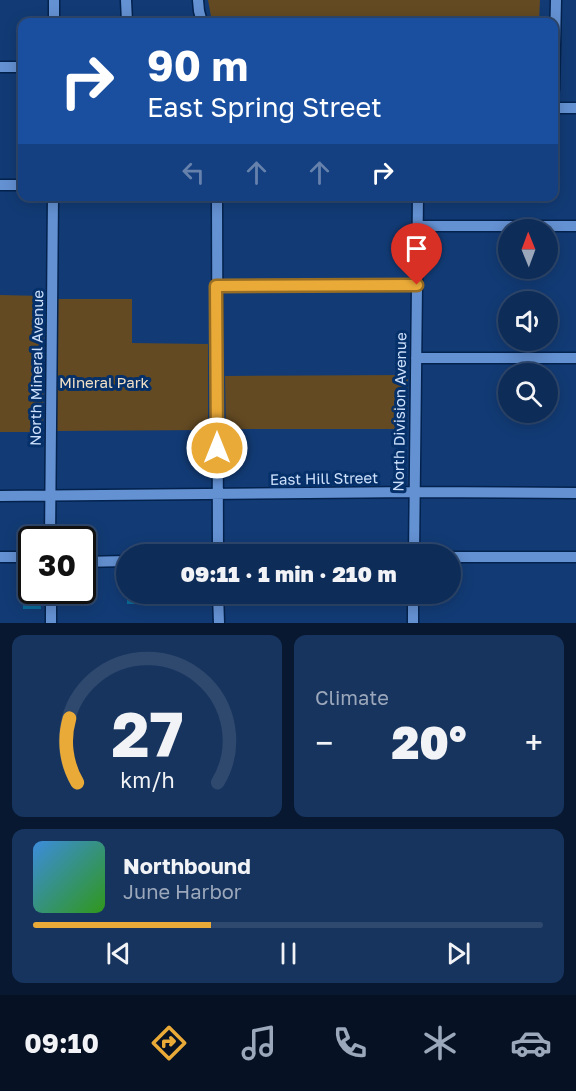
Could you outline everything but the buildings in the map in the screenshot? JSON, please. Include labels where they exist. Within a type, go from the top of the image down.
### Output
[{"type":"street","points":[[54,0],[54,18]]},
{"type":"street","points":[[126,0],[127,18]]},
{"type":"street","points":[[198,0],[201,18]]},
{"type":"street","points":[[556,0],[556,18]]},
{"type":"street","points":[[0,68],[18,66]]},
{"type":"street","points":[[558,108],[576,108]]},
{"type":"street","points":[[0,185],[18,185]]},
{"type":"street","name":"North Mineral Avenue","points":[[50,526],[53,201]]},
{"type":"street","points":[[217,201],[218,544]]},
{"type":"street","name":"North Division Avenue","points":[[414,544],[418,201]]},
{"type":"street","points":[[417,226],[576,226]]},
{"type":"street","points":[[216,286],[417,285]]},
{"type":"street","points":[[416,358],[576,358]]},
{"type":"street","name":"East Hill Street","points":[[0,496],[415,492],[576,493]]},
{"type":"street","points":[[0,557],[18,557]]},
{"type":"street","points":[[461,557],[576,557]]},
{"type":"street","points":[[96,562],[116,561]]},
{"type":"street","points":[[51,604],[51,623]]},
{"type":"street","points":[[218,604],[219,623]]},
{"type":"street","points":[[413,604],[413,623]]},
{"type":"green space","points":[[208,0],[540,0],[539,18],[211,18]]},
{"type":"green space","name":"Mineral Park","points":[[0,295],[44,296],[43,432],[0,432]]},
{"type":"green space","name":"Mineral Park","points":[[57,299],[132,299],[132,343],[208,344],[208,430],[55,431]]},
{"type":"green space","points":[[408,375],[407,429],[226,429],[225,376]]},
{"type":"route","points":[[217,448],[216,286],[417,285]]}]
